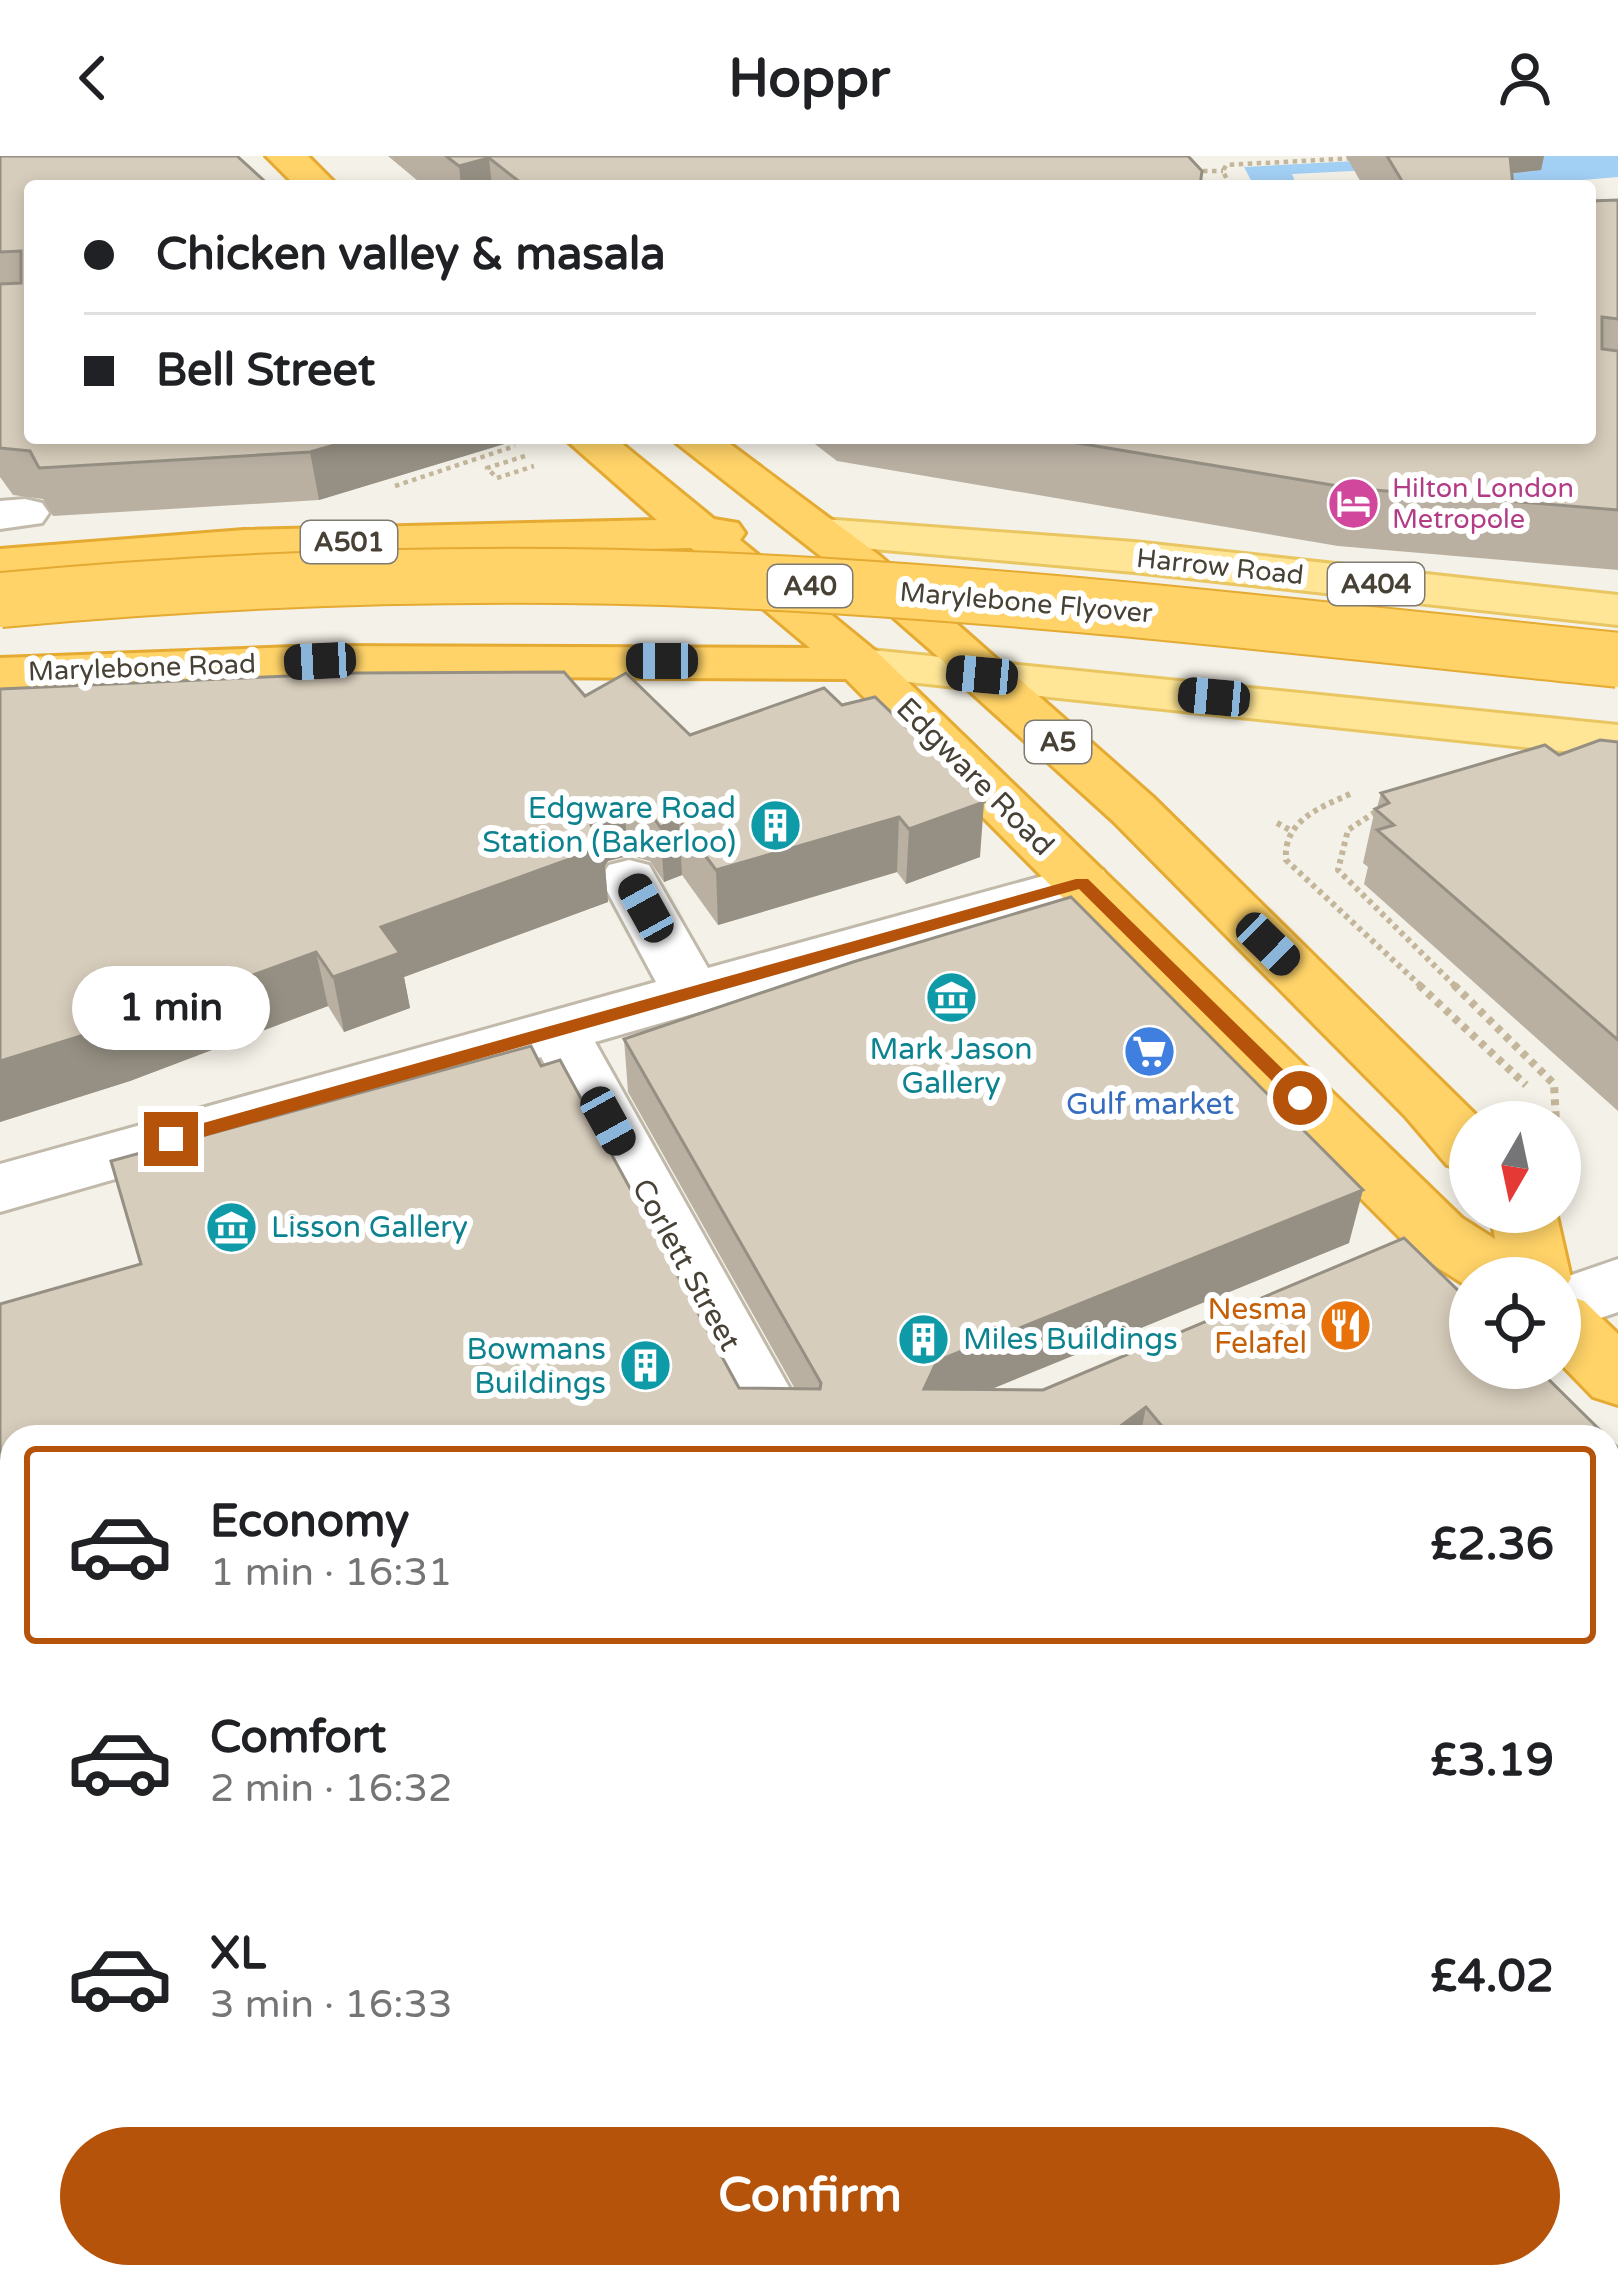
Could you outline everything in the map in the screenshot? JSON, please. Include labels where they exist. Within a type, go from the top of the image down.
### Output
[{"type":"highway","points":[[285,156],[312,180]]},
{"type":"highway","name":"Edgware Road","points":[[594,444],[860,664],[1067,888],[1439,1236],[1472,1257]]},
{"type":"highway","name":"A5","points":[[701,444],[822,533],[962,650],[982,675],[1149,825],[1449,1125]]},
{"type":"highway","name":"A501","points":[[0,564],[244,544],[822,533]]},
{"type":"highway","name":"Marylebone Flyover","points":[[0,600],[177,585],[340,580],[750,583],[951,594],[1618,660]]},
{"type":"highway","name":"Marylebone Flyover","points":[[0,637],[355,618],[718,622],[975,636],[1618,699]]},
{"type":"highway","name":"Marylebone Road","points":[[0,674],[320,661],[860,664]]},
{"type":"highway","points":[[1581,1341],[1618,1378]]},
{"type":"main road","name":"Harrow Road","points":[[822,533],[1134,557],[1618,610]]},
{"type":"main road","points":[[860,664],[1618,741]]},
{"type":"street","points":[[629,878],[691,991]]},
{"type":"street","points":[[0,1188],[1067,888]]},
{"type":"street","name":"Corlett Street","points":[[557,1029],[774,1425]]},
{"type":"street","points":[[1376,1263],[1439,1236]]},
{"type":"street","points":[[1581,1299],[1618,1286]]},
{"type":"path","points":[[1284,156],[1294,162]]},
{"type":"path","points":[[1223,171],[1226,165],[1360,158]]},
{"type":"path","points":[[1186,171],[1223,171]]},
{"type":"path","points":[[1223,171],[1228,180]]},
{"type":"path","points":[[421,491],[400,491],[394,484],[515,446]]},
{"type":"path","points":[[525,456],[487,468],[497,478],[534,466]]},
{"type":"path","points":[[1350,794],[1290,830],[1284,851],[1292,867],[1526,1085]]},
{"type":"path","points":[[1394,803],[1360,816],[1341,838],[1338,870],[1554,1084],[1555,1101]]},
{"type":"path","points":[[1277,823],[1290,830]]},
{"type":"water","points":[[1451,156],[1618,156],[1618,177],[1583,180],[1471,180],[1393,169],[1251,180],[1244,167]]},
{"type":"building","points":[[0,156],[237,156],[263,180],[24,180],[24,444],[338,444],[310,452],[39,468],[30,451],[0,448],[0,284],[21,283],[21,251],[0,252]]},
{"type":"building","points":[[446,156],[1188,156],[1202,171],[1201,180],[517,180],[489,158],[459,166]]},
{"type":"building","points":[[1387,156],[1510,156],[1512,180],[1401,180]]},
{"type":"building","points":[[1618,200],[1618,319],[1602,317],[1602,349],[1618,351],[1618,510],[1350,488],[1083,444],[1596,444],[1596,201]]},
{"type":"building","points":[[564,672],[585,696],[626,673],[690,735],[824,688],[842,705],[875,697],[984,802],[909,829],[899,817],[716,870],[679,820],[660,827],[646,806],[624,801],[603,806],[591,825],[603,847],[381,927],[400,953],[333,977],[316,952],[113,1026],[0,1061],[0,689],[357,673]]},
{"type":"building","points":[[1600,740],[1618,742],[1618,1040],[1377,830],[1394,825],[1375,809],[1389,803],[1381,793],[1545,745],[1559,755]]},
{"type":"building","points":[[1071,897],[1363,1190],[937,1361],[924,1389],[1043,1390],[1404,1238],[1449,1282],[1449,1389],[1558,1389],[1595,1425],[1161,1425],[1146,1407],[1122,1425],[0,1425],[0,1304],[141,1264],[111,1161],[531,1046],[541,1066],[560,1060],[739,1388],[820,1389],[821,1383],[624,1039],[853,962]]},
{"type":"place","name":"Hilton London Metropole","points":[[1353,504]]},
{"type":"place","name":"Edgware Road Station (Bakerloo)","points":[[775,825]]},
{"type":"place","name":"Mark Jason Gallery","points":[[951,997]]},
{"type":"place","name":"Gulf market","points":[[1150,1052]]},
{"type":"place","name":"Lisson Gallery","points":[[232,1227]]},
{"type":"place","name":"Nesma Felafel","points":[[1346,1326]]},
{"type":"place","name":"Miles Buildings","points":[[924,1339]]},
{"type":"place","name":"Bowmans Buildings","points":[[645,1366]]},
{"type":"route","points":[[171,1139],[1082,883],[1300,1098]]}]
